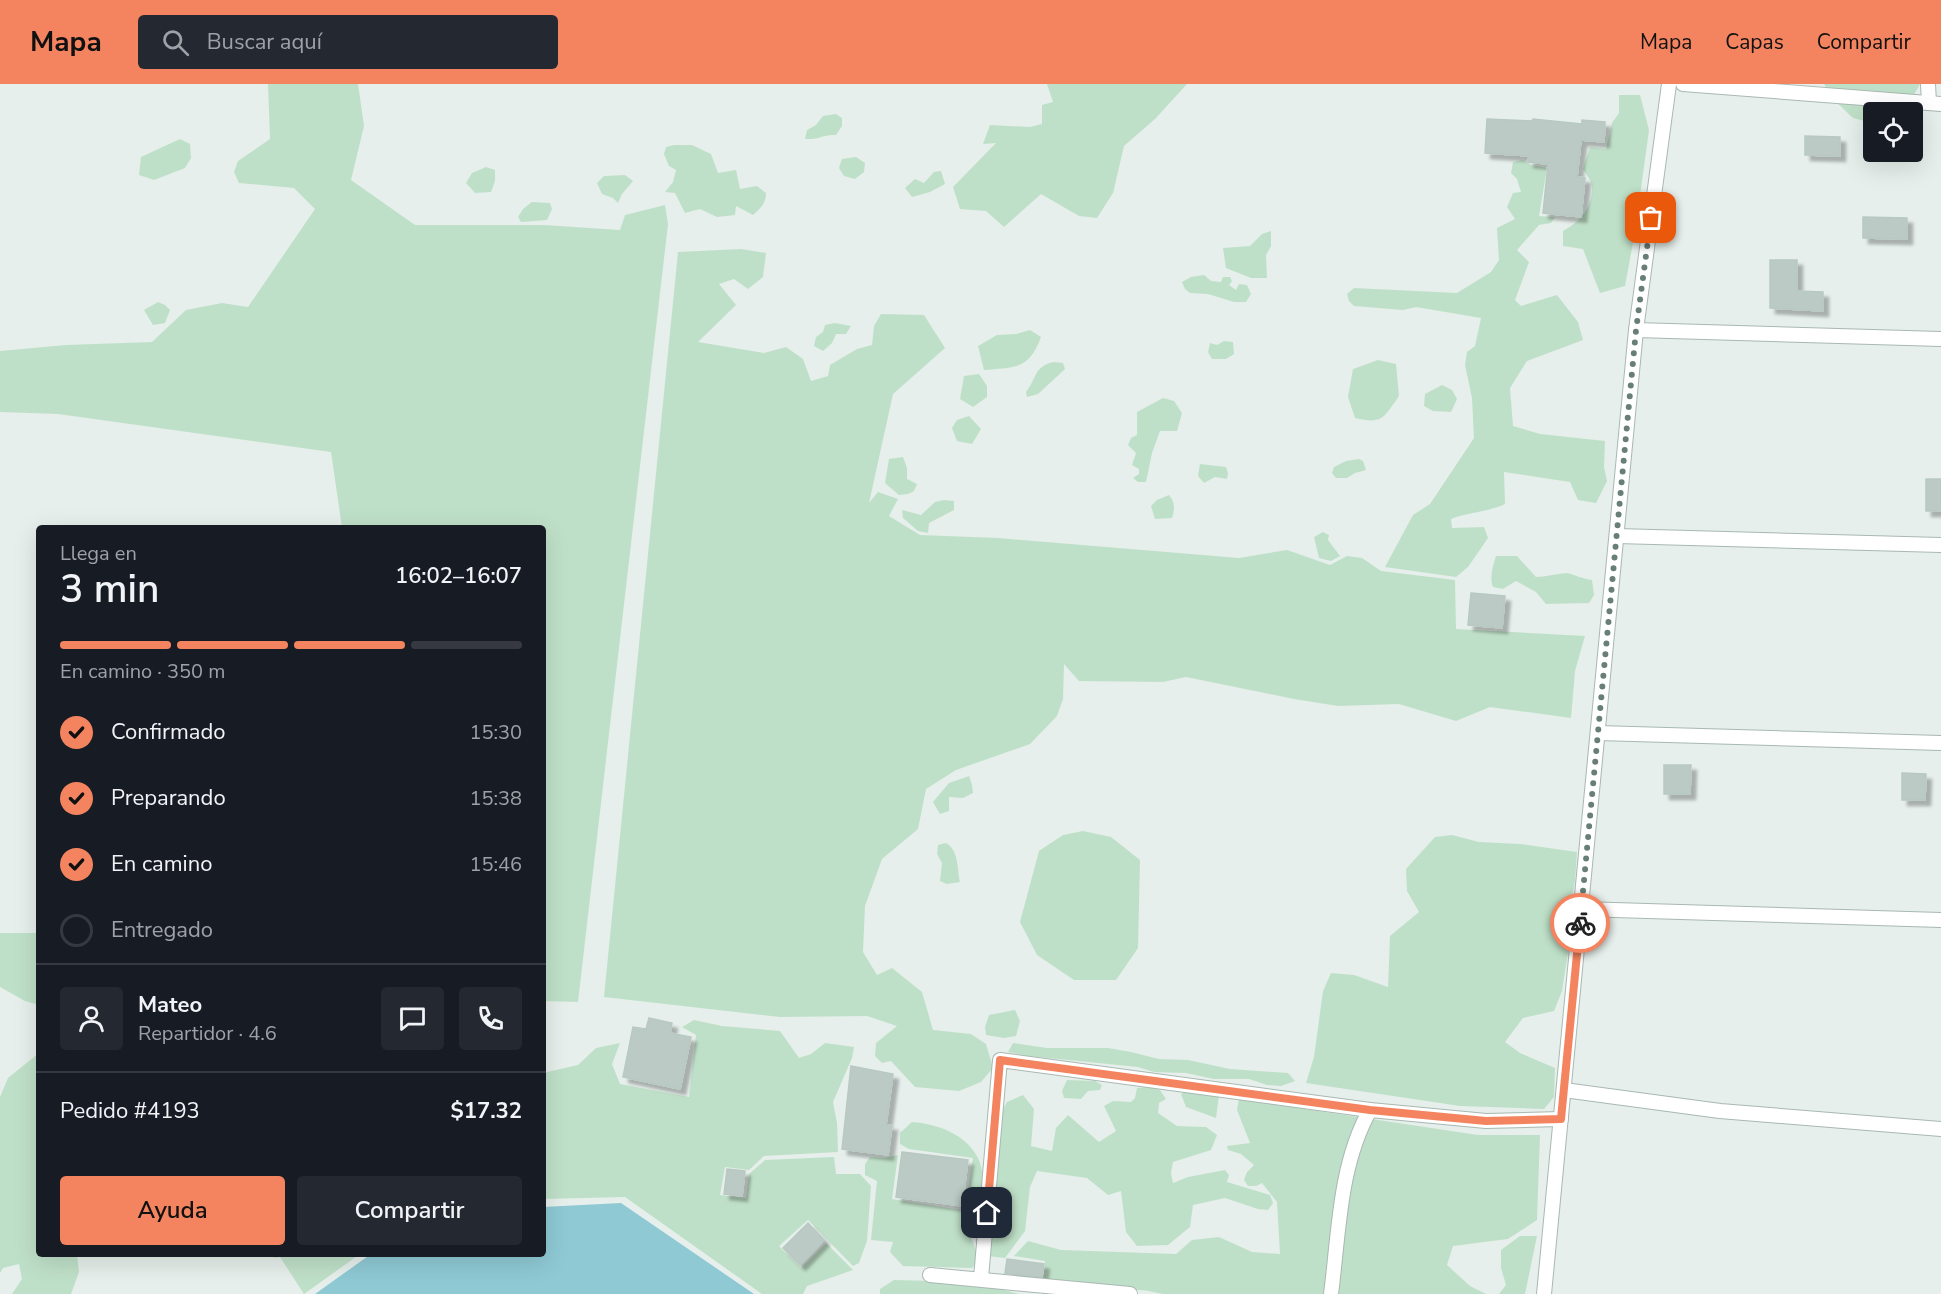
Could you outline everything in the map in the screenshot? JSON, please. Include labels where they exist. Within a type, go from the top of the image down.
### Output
[{"type":"street","points":[[1544,1294],[1636,330],[1669,84]]},
{"type":"street","points":[[1683,84],[1935,104],[1928,84]]},
{"type":"street","points":[[1636,330],[1941,339]]},
{"type":"street","points":[[1617,536],[1941,545]]},
{"type":"street","points":[[1598,733],[1941,743]]},
{"type":"street","points":[[1581,909],[1941,920]]},
{"type":"street","points":[[981,1278],[1000,1060],[1370,1110],[1486,1121],[1561,1119]]},
{"type":"street","points":[[1564,1090],[1720,1111],[1941,1129]]},
{"type":"street","points":[[1330,1294],[1347,1172],[1359,1130],[1370,1110]]},
{"type":"street","points":[[930,1275],[981,1278],[1130,1294]]},
{"type":"green space","points":[[268,84],[358,84],[364,126],[351,180],[415,225],[544,225],[620,230],[625,215],[665,205],[668,224],[578,1002],[546,1001],[546,525],[342,525],[331,452],[58,414],[0,412],[0,351],[66,345],[152,342],[186,310],[222,303],[248,307],[315,209],[294,188],[239,183],[234,172],[238,161],[270,139]]},
{"type":"green space","points":[[1047,84],[1187,84],[1155,119],[1124,146],[1113,193],[1097,218],[1079,216],[1041,194],[1004,227],[986,211],[960,209],[953,187],[996,143],[983,144],[990,125],[1030,127],[1042,124],[1042,105],[1053,102]]},
{"type":"green space","points":[[1824,84],[1920,84],[1910,102],[1863,102],[1863,120],[1853,118],[1833,99]]},
{"type":"green space","points":[[1619,95],[1640,95],[1649,130],[1625,286],[1600,293],[1583,249],[1563,246],[1563,231],[1575,223],[1588,207],[1592,186],[1583,169],[1590,147],[1606,149],[1612,123],[1619,113]]},
{"type":"green space","points":[[836,114],[842,118],[842,126],[836,135],[805,139],[807,130],[816,125],[823,116]]},
{"type":"green space","points":[[180,139],[190,144],[191,158],[185,168],[154,180],[139,175],[141,157]]},
{"type":"green space","points":[[692,145],[711,154],[718,173],[736,170],[740,189],[757,186],[766,193],[762,205],[753,215],[736,206],[735,215],[717,217],[700,209],[685,213],[675,193],[665,192],[673,182],[676,170],[669,166],[664,154],[666,147]]},
{"type":"green space","points":[[856,157],[865,163],[864,172],[855,179],[844,176],[839,168],[842,159]]},
{"type":"green space","points":[[1523,160],[1531,165],[1547,168],[1539,216],[1555,217],[1551,223],[1539,225],[1517,250],[1529,262],[1515,300],[1521,306],[1557,295],[1578,322],[1583,340],[1527,361],[1510,388],[1513,426],[1540,434],[1605,441],[1604,467],[1607,481],[1596,503],[1578,500],[1570,482],[1504,472],[1505,504],[1451,519],[1452,528],[1484,527],[1488,538],[1468,567],[1456,577],[1385,567],[1413,515],[1430,504],[1474,438],[1472,398],[1465,365],[1467,352],[1475,346],[1481,318],[1416,307],[1403,310],[1354,306],[1347,294],[1354,288],[1457,293],[1491,272],[1499,260],[1497,228],[1515,219],[1507,207],[1513,193],[1521,192],[1517,179],[1511,173],[1513,162]]},
{"type":"green space","points":[[486,167],[495,170],[495,181],[491,192],[475,193],[466,183],[472,173]]},
{"type":"green space","points":[[941,171],[945,184],[930,192],[912,197],[905,188],[915,179],[924,183],[934,172]]},
{"type":"green space","points":[[625,175],[633,181],[618,203],[613,198],[602,194],[597,183],[604,176]]},
{"type":"green space","points":[[532,202],[550,203],[552,209],[547,220],[521,222],[518,217],[523,209]]},
{"type":"green space","points":[[1271,231],[1271,246],[1266,255],[1267,278],[1251,278],[1226,268],[1223,248],[1250,246],[1262,234]]},
{"type":"green space","points":[[741,249],[766,253],[763,277],[748,289],[734,279],[719,284],[736,305],[698,342],[764,353],[786,347],[803,359],[811,381],[828,376],[830,365],[857,349],[872,345],[874,326],[881,314],[924,315],[945,348],[893,394],[869,503],[878,492],[898,499],[889,516],[920,535],[998,538],[1239,558],[1287,550],[1330,565],[1347,556],[1362,558],[1381,571],[1455,580],[1456,629],[1585,636],[1575,671],[1571,718],[1490,707],[1456,721],[1399,704],[1338,706],[1186,677],[1163,682],[1079,681],[1064,664],[1063,699],[1057,716],[1030,744],[956,770],[926,789],[918,829],[882,859],[865,906],[863,952],[877,975],[892,968],[922,992],[933,1030],[971,1034],[986,1044],[993,1068],[981,1082],[959,1091],[915,1087],[891,1061],[882,1063],[875,1056],[876,1043],[897,1026],[867,1016],[780,1017],[604,997],[678,252]]},
{"type":"green space","points":[[1204,275],[1211,281],[1221,282],[1223,277],[1230,277],[1232,281],[1229,285],[1236,290],[1239,284],[1247,285],[1251,294],[1246,302],[1234,302],[1208,294],[1190,293],[1185,289],[1182,282],[1191,277]]},
{"type":"green space","points":[[158,302],[170,310],[165,323],[153,325],[144,310]]},
{"type":"green space","points":[[835,323],[851,326],[846,334],[836,334],[832,343],[823,351],[814,346],[816,337],[823,332],[825,325]]},
{"type":"green space","points":[[1030,330],[1041,337],[1026,361],[1012,367],[984,370],[978,346],[997,335],[1016,334]]},
{"type":"green space","points":[[1224,341],[1233,342],[1234,354],[1226,359],[1212,359],[1208,352],[1210,343],[1217,345]]},
{"type":"green space","points":[[1378,360],[1396,364],[1399,396],[1382,418],[1364,420],[1355,418],[1348,397],[1353,369]]},
{"type":"green space","points":[[1054,362],[1063,363],[1065,369],[1038,394],[1027,397],[1026,392],[1039,370]]},
{"type":"green space","points":[[979,374],[987,386],[987,397],[973,407],[960,399],[964,376]]},
{"type":"green space","points":[[1442,385],[1452,390],[1457,399],[1451,412],[1433,411],[1424,406],[1425,394]]},
{"type":"green space","points":[[1163,398],[1174,401],[1182,413],[1177,431],[1160,431],[1152,453],[1146,482],[1138,482],[1133,478],[1139,474],[1139,469],[1132,465],[1136,453],[1128,445],[1131,438],[1137,435],[1137,412]]},
{"type":"green space","points":[[969,416],[981,429],[972,444],[957,441],[952,428],[957,420]]},
{"type":"green space","points":[[903,457],[907,468],[907,479],[917,484],[914,491],[899,495],[885,483],[889,459]]},
{"type":"green space","points":[[1359,459],[1363,461],[1366,470],[1347,478],[1336,478],[1332,473],[1334,467],[1346,461]]},
{"type":"green space","points":[[1200,464],[1226,467],[1227,479],[1215,477],[1204,483],[1198,476]]},
{"type":"green space","points":[[1169,495],[1174,506],[1172,518],[1155,519],[1151,506],[1157,500]]},
{"type":"green space","points":[[954,501],[954,510],[929,523],[928,533],[918,531],[903,518],[902,510],[921,515],[935,502]]},
{"type":"green space","points":[[1323,532],[1329,535],[1328,540],[1340,556],[1331,561],[1319,558],[1314,537]]},
{"type":"green space","points":[[1496,556],[1517,556],[1536,577],[1567,573],[1592,580],[1594,595],[1589,603],[1546,604],[1536,592],[1516,581],[1503,589],[1493,587],[1491,575]]},
{"type":"green space","points":[[969,776],[973,793],[963,798],[949,797],[949,811],[940,814],[933,802],[949,783]]},
{"type":"green space","points":[[1083,831],[1111,837],[1140,860],[1138,948],[1116,980],[1074,980],[1037,955],[1020,922],[1039,851],[1063,835]]},
{"type":"green space","points":[[1452,835],[1479,842],[1520,844],[1577,852],[1575,881],[1568,917],[1568,952],[1562,991],[1554,1011],[1523,1018],[1505,1042],[1520,1053],[1555,1068],[1554,1097],[1544,1109],[1460,1106],[1306,1083],[1314,1057],[1323,991],[1331,973],[1354,975],[1388,987],[1390,936],[1419,912],[1407,891],[1406,869],[1435,837]]},
{"type":"green space","points":[[946,843],[953,850],[957,860],[960,882],[947,884],[940,881],[942,863],[937,854],[938,845]]},
{"type":"green space","points":[[0,933],[36,933],[36,1004],[25,1001],[0,987]]},
{"type":"green space","points":[[1015,1010],[1020,1021],[1016,1036],[1004,1038],[986,1035],[985,1027],[989,1015]]},
{"type":"green space","points":[[694,1020],[722,1026],[780,1031],[799,1058],[811,1054],[825,1043],[854,1047],[852,1058],[833,1102],[837,1123],[838,1152],[764,1156],[749,1170],[725,1167],[720,1195],[746,1198],[749,1174],[765,1160],[834,1157],[836,1174],[860,1174],[871,1186],[867,1241],[859,1263],[853,1266],[808,1220],[779,1246],[801,1268],[826,1243],[853,1270],[807,1286],[803,1294],[762,1294],[625,1197],[546,1199],[546,1072],[578,1065],[596,1048],[620,1043],[612,1064],[620,1084],[689,1097],[696,1035],[682,1027]]},
{"type":"green space","points":[[1013,1043],[1047,1048],[1108,1048],[1159,1059],[1188,1060],[1230,1069],[1288,1073],[1295,1081],[1281,1086],[1267,1085],[1249,1079],[1214,1079],[1186,1073],[1154,1072],[1138,1067],[1028,1056],[1008,1052]]},
{"type":"green space","points":[[36,1055],[36,1257],[77,1257],[79,1272],[71,1294],[12,1294],[22,1279],[19,1264],[3,1268],[0,1273],[0,1097],[8,1078]]},
{"type":"green space","points":[[1067,1080],[1095,1081],[1102,1085],[1100,1090],[1088,1091],[1081,1099],[1064,1098],[1062,1091]]},
{"type":"green space","points":[[1152,1087],[1160,1090],[1166,1099],[1159,1103],[1158,1113],[1177,1126],[1206,1127],[1217,1135],[1211,1150],[1173,1162],[1171,1173],[1173,1183],[1188,1177],[1225,1170],[1229,1175],[1227,1182],[1270,1195],[1273,1203],[1268,1210],[1225,1198],[1193,1205],[1190,1227],[1168,1245],[1137,1246],[1126,1232],[1121,1191],[1108,1195],[1087,1178],[1037,1171],[1030,1187],[1025,1231],[1005,1258],[987,1256],[976,1241],[1002,1111],[1007,1102],[1023,1095],[1034,1109],[1031,1146],[1052,1151],[1056,1128],[1068,1115],[1099,1142],[1116,1131],[1104,1106],[1113,1101],[1131,1102],[1135,1098],[1137,1088]]},
{"type":"green space","points":[[1189,1089],[1219,1095],[1216,1118],[1186,1107],[1181,1094]]},
{"type":"green space","points":[[1239,1099],[1478,1135],[1540,1135],[1537,1220],[1508,1239],[1453,1246],[1447,1265],[1470,1286],[1486,1294],[1164,1294],[1146,1290],[1031,1291],[1043,1283],[1045,1261],[1014,1256],[1028,1241],[1061,1250],[1176,1254],[1192,1240],[1219,1237],[1252,1252],[1280,1254],[1277,1202],[1262,1183],[1248,1186],[1244,1180],[1247,1172],[1254,1165],[1241,1154],[1228,1150],[1227,1146],[1250,1143],[1237,1110]]},
{"type":"green space","points":[[912,1122],[948,1131],[962,1139],[973,1150],[980,1163],[983,1179],[980,1196],[972,1215],[965,1209],[973,1158],[909,1149],[900,1144],[900,1133]]},
{"type":"green space","points":[[898,1155],[892,1199],[961,1210],[979,1259],[972,1268],[903,1266],[890,1252],[893,1242],[871,1240],[877,1181],[865,1175],[865,1164],[870,1157],[885,1158]]},
{"type":"green space","points":[[1520,1236],[1537,1236],[1525,1294],[1499,1294],[1506,1285],[1501,1268],[1501,1250]]},
{"type":"green space","points":[[280,1257],[356,1257],[304,1294]]},
{"type":"green space","points":[[894,1280],[973,1282],[1019,1294],[880,1294],[880,1289]]},
{"type":"water","points":[[621,1203],[754,1294],[315,1294],[367,1257],[546,1257],[546,1207]]},
{"type":"building","points":[[1487,119],[1532,121],[1533,119],[1582,124],[1582,120],[1605,122],[1604,142],[1581,140],[1577,177],[1585,178],[1581,217],[1543,213],[1548,164],[1528,162],[1529,156],[1485,153]]},
{"type":"building","points":[[1805,136],[1840,137],[1840,156],[1805,155]]},
{"type":"building","points":[[1863,217],[1907,218],[1907,239],[1863,238]]},
{"type":"building","points":[[1770,260],[1797,260],[1797,291],[1823,292],[1823,311],[1770,308]]},
{"type":"building","points":[[1926,479],[1941,479],[1941,511],[1926,511]]},
{"type":"building","points":[[1471,593],[1505,596],[1502,628],[1468,625]]},
{"type":"building","points":[[1664,765],[1691,765],[1690,794],[1664,794]]},
{"type":"building","points":[[1902,773],[1926,774],[1925,800],[1902,800]]},
{"type":"building","points":[[649,1018],[672,1023],[670,1033],[691,1037],[680,1089],[623,1077],[633,1027],[646,1029]]},
{"type":"building","points":[[851,1066],[893,1074],[886,1125],[892,1125],[888,1155],[842,1149]]},
{"type":"building","points":[[902,1152],[968,1160],[962,1206],[896,1197]]},
{"type":"building","points":[[727,1169],[745,1171],[742,1196],[724,1194]]},
{"type":"building","points":[[808,1223],[824,1240],[800,1265],[783,1248]]},
{"type":"building","points":[[1007,1259],[1044,1264],[1042,1277],[1005,1273]]},
{"type":"way so far","points":[[1580,923],[1636,330],[1651,218]]},
{"type":"route","points":[[987,1213],[1000,1060],[1370,1110],[1486,1121],[1561,1119],[1580,923]]}]
